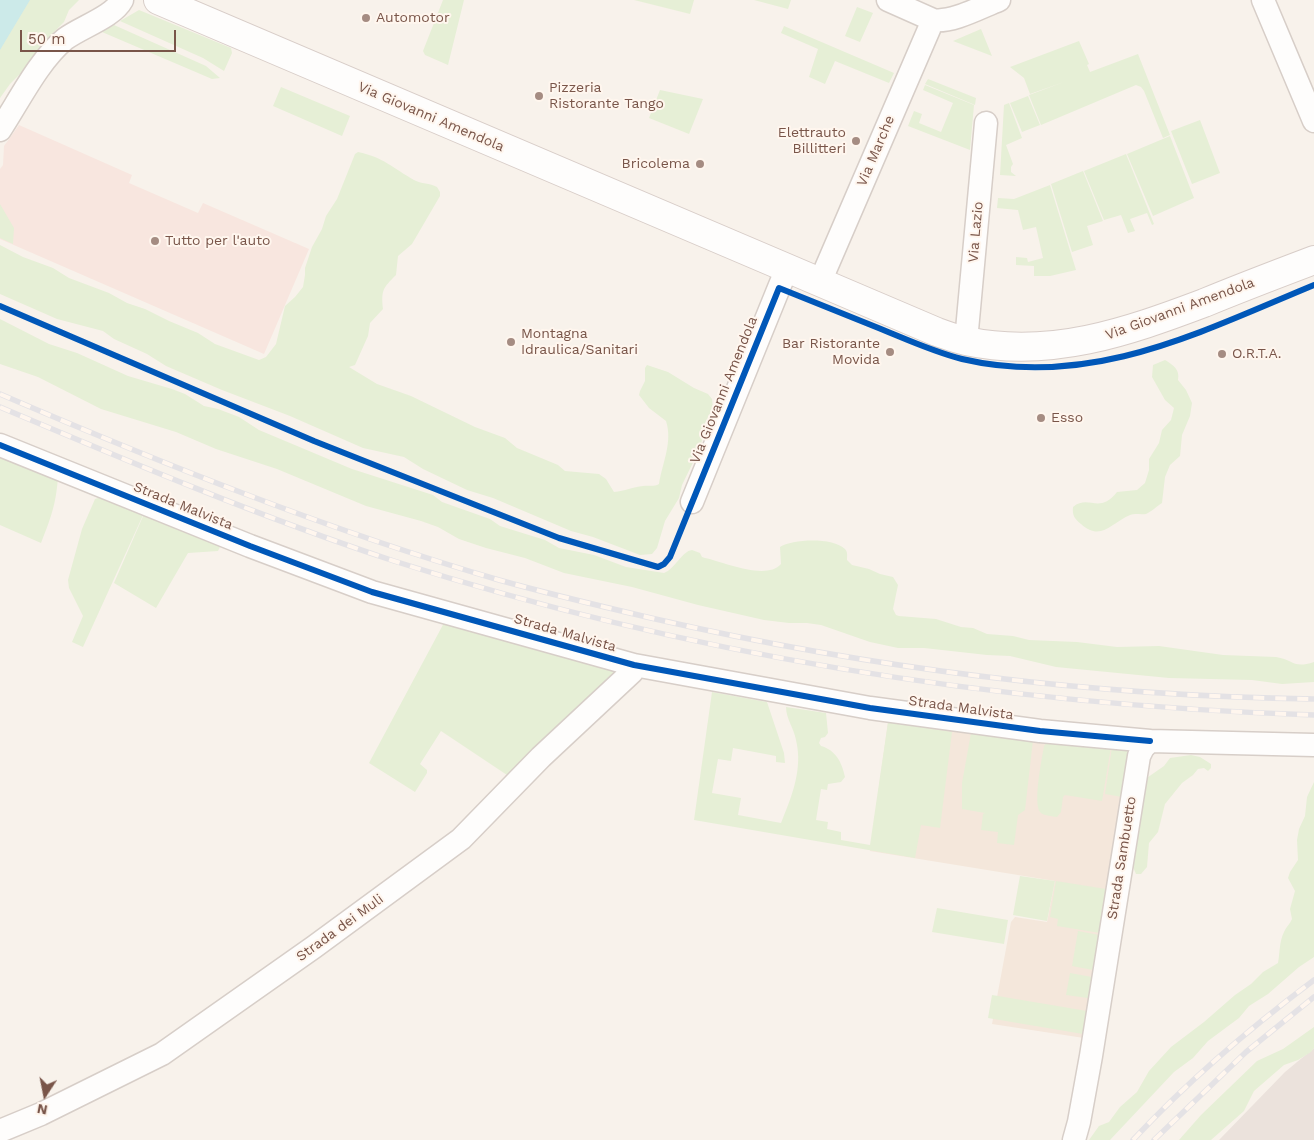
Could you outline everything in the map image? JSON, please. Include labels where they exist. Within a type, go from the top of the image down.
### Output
[{"type":"main road","name":"Via Giovanni Amendola","points":[[158,0],[936,332],[966,341],[1012,346],[1040,346],[1067,344],[1124,332],[1314,260]]},
{"type":"street","points":[[0,130],[47,57],[66,39],[113,11],[122,0]]},
{"type":"street","points":[[888,0],[933,20],[940,21],[999,0]]},
{"type":"street","points":[[1263,0],[1314,121]]},
{"type":"street","name":"Via Marche","points":[[820,282],[933,20]]},
{"type":"street","name":"Via Lazio","points":[[966,341],[986,123]]},
{"type":"street","name":"Via Giovanni Amendola","points":[[692,502],[787,268]]},
{"type":"street","name":"Strada Malvista","points":[[0,446],[250,546],[372,592],[634,665],[870,708],[1040,731],[1150,741]]},
{"type":"street","name":"Strada dei Muli","points":[[0,1131],[41,1114],[162,1054],[424,867],[461,839],[477,824],[541,757],[632,672],[634,665]]},
{"type":"street","points":[[1150,741],[1314,745]]},
{"type":"street","name":"Strada Sambuetto","points":[[1074,1140],[1091,1056],[1139,756],[1150,741]]},
{"type":"shaded area","points":[[19,125],[132,175],[129,183],[198,213],[203,203],[309,249],[264,354],[0,239],[0,169],[3,165],[4,146]]},
{"type":"shaded area","points":[[888,722],[1133,748],[1084,1038],[992,1024],[1011,922],[1015,917],[1047,922],[1055,881],[870,851]]},
{"type":"shaded area","points":[[1314,1048],[1314,1140],[1219,1140],[1285,1072]]},
{"type":"green space","points":[[21,0],[79,0],[69,10],[64,22],[47,39],[38,56],[10,84],[0,98],[0,39]]},
{"type":"green space","points":[[443,0],[464,0],[448,65],[425,55],[423,51]]},
{"type":"green space","points":[[634,0],[694,0],[690,14]]},
{"type":"green space","points":[[754,0],[791,0],[788,9]]},
{"type":"green space","points":[[857,7],[873,13],[860,42],[845,36]]},
{"type":"green space","points":[[139,10],[231,48],[232,53],[224,71],[203,58],[120,21]]},
{"type":"green space","points":[[114,25],[206,66],[220,78],[212,79],[102,32]]},
{"type":"green space","points":[[784,26],[894,73],[889,83],[835,61],[825,84],[809,77],[818,49],[781,33]]},
{"type":"green space","points":[[981,29],[992,56],[953,41]]},
{"type":"green space","points":[[1079,41],[1089,64],[1087,65],[1090,72],[1138,54],[1170,135],[1163,138],[1144,91],[1136,85],[1041,125],[1029,95],[1064,82],[1030,94],[1024,78],[1010,67]]},
{"type":"green space","points":[[928,79],[976,98],[975,105],[925,84]]},
{"type":"green space","points":[[925,85],[974,105],[970,150],[908,126],[914,111],[922,114],[919,123],[941,132],[953,103],[923,90]]},
{"type":"green space","points":[[281,87],[350,116],[342,136],[273,106]]},
{"type":"green space","points":[[660,90],[703,99],[689,134],[649,118]]},
{"type":"green space","points":[[1028,96],[1040,125],[1022,132],[1010,103]]},
{"type":"green space","points":[[1009,103],[1022,138],[1006,145],[1013,164],[1011,172],[1016,176],[1000,175],[1004,105]]},
{"type":"green space","points":[[1200,120],[1220,173],[1192,184],[1171,131]]},
{"type":"green space","points":[[1170,136],[1194,198],[1153,216],[1127,154]]},
{"type":"green space","points":[[358,152],[381,160],[417,181],[437,187],[440,196],[412,244],[398,256],[396,275],[386,286],[383,293],[383,309],[370,323],[368,336],[355,365],[349,367],[377,384],[411,396],[475,427],[505,438],[517,448],[558,465],[565,471],[599,474],[606,479],[614,492],[659,484],[668,445],[668,429],[666,421],[649,408],[639,395],[645,381],[645,368],[647,365],[668,372],[708,394],[712,399],[713,408],[704,425],[701,446],[682,485],[679,498],[665,521],[657,548],[652,554],[640,555],[593,537],[571,531],[493,498],[467,490],[423,469],[404,457],[363,448],[166,366],[147,354],[114,339],[103,331],[57,319],[0,294],[0,245],[23,257],[53,268],[69,278],[109,293],[127,303],[198,333],[215,344],[259,360],[266,357],[276,344],[285,306],[303,287],[305,268],[312,247],[322,229],[326,216],[337,199],[355,154]]},
{"type":"green space","points":[[1126,154],[1154,224],[1152,225],[1147,213],[1130,219],[1135,231],[1128,233],[1121,215],[1104,220],[1084,171]]},
{"type":"green space","points":[[1083,171],[1103,221],[1087,226],[1093,245],[1072,252],[1051,184]]},
{"type":"green space","points":[[1050,185],[1076,270],[1050,276],[1034,276],[1034,266],[1016,265],[1016,257],[1027,258],[1028,262],[1043,258],[1036,227],[1023,230],[1018,210],[997,208],[998,198],[1014,199]]},
{"type":"green space","points":[[0,204],[14,228],[13,244],[0,238]]},
{"type":"green space","points":[[0,319],[49,344],[77,353],[128,376],[185,394],[204,406],[239,417],[259,430],[352,469],[433,495],[442,502],[490,519],[500,526],[545,540],[559,548],[594,555],[626,567],[664,573],[672,568],[685,553],[692,550],[700,553],[702,557],[733,566],[755,571],[765,571],[774,569],[781,564],[780,547],[786,544],[812,540],[831,542],[845,549],[847,560],[852,565],[893,577],[898,585],[893,609],[896,615],[899,616],[936,619],[961,627],[973,628],[987,634],[1013,636],[1029,640],[1077,642],[1117,647],[1159,646],[1223,655],[1276,657],[1302,665],[1314,662],[1314,682],[1282,684],[1252,680],[1169,678],[1056,667],[1010,656],[924,648],[898,648],[870,642],[821,625],[764,620],[632,587],[564,573],[525,558],[459,539],[438,527],[421,521],[366,506],[277,469],[216,449],[176,432],[101,409],[38,377],[0,364]]},
{"type":"green space","points":[[1165,360],[1177,370],[1178,380],[1186,390],[1192,403],[1190,416],[1182,435],[1180,456],[1170,465],[1165,477],[1162,503],[1146,514],[1130,515],[1106,529],[1094,531],[1088,529],[1076,519],[1073,507],[1084,502],[1105,502],[1111,499],[1117,492],[1137,490],[1145,483],[1149,470],[1149,459],[1159,443],[1162,430],[1171,420],[1174,408],[1165,400],[1152,377],[1153,365]]},
{"type":"green space","points":[[0,454],[58,477],[52,511],[41,543],[0,525]]},
{"type":"green space","points":[[104,496],[144,513],[83,647],[72,642],[83,616],[69,588],[68,580],[82,529],[95,499]]},
{"type":"green space","points":[[144,514],[222,543],[218,551],[188,553],[156,608],[114,583]]},
{"type":"green space","points":[[445,621],[610,666],[615,673],[510,777],[441,731],[420,764],[427,770],[427,773],[415,792],[369,763]]},
{"type":"green space","points":[[712,692],[767,702],[784,753],[785,763],[776,762],[776,756],[733,748],[731,761],[718,759],[712,793],[741,798],[738,815],[781,823],[792,793],[798,761],[794,731],[787,716],[786,707],[826,713],[828,733],[825,737],[821,738],[819,743],[834,754],[844,772],[845,777],[841,782],[828,784],[827,790],[821,789],[816,820],[828,822],[827,829],[841,832],[841,840],[870,845],[888,722],[952,732],[940,828],[921,825],[915,858],[694,820]]},
{"type":"green space","points":[[971,733],[1033,740],[1025,810],[1018,815],[1014,845],[997,843],[998,832],[981,830],[983,814],[985,813],[962,809],[962,783]]},
{"type":"green space","points":[[1047,742],[1111,747],[1102,801],[1065,795],[1061,812],[1057,817],[1041,813],[1038,809],[1037,792],[1044,746]]},
{"type":"green space","points":[[1112,747],[1126,748],[1129,753],[1122,797],[1105,794]]},
{"type":"green space","points":[[1191,755],[1200,757],[1211,764],[1211,768],[1208,771],[1204,768],[1198,769],[1182,783],[1165,804],[1158,832],[1149,843],[1147,867],[1141,874],[1136,874],[1130,860],[1141,782],[1164,766],[1170,758]]},
{"type":"green space","points":[[1314,782],[1314,957],[1299,967],[1268,994],[1249,1006],[1239,1018],[1208,1041],[1193,1058],[1174,1072],[1110,1140],[1089,1140],[1099,1126],[1109,1122],[1120,1107],[1137,1092],[1149,1071],[1171,1047],[1251,984],[1263,972],[1278,963],[1282,936],[1292,919],[1290,909],[1295,891],[1288,878],[1298,860],[1297,840],[1299,829],[1305,816],[1307,797]]},
{"type":"green space","points":[[1020,876],[1055,881],[1047,921],[1013,915]]},
{"type":"green space","points":[[1056,881],[1106,889],[1100,933],[1057,926],[1058,919],[1050,917]]},
{"type":"green space","points":[[937,908],[1008,920],[1004,944],[932,932]]},
{"type":"green space","points":[[1078,931],[1099,935],[1093,970],[1072,966]]},
{"type":"green space","points":[[1070,973],[1092,977],[1088,998],[1066,995]]},
{"type":"green space","points":[[992,995],[1087,1011],[1083,1034],[988,1018]]},
{"type":"green space","points":[[1314,1027],[1314,1048],[1311,1052],[1298,1060],[1284,1065],[1254,1091],[1244,1111],[1211,1140],[1179,1140],[1201,1115],[1257,1061],[1283,1049]]},
{"type":"water","points":[[0,0],[30,0],[0,50]]},
{"type":"railway","points":[[0,394],[184,470],[372,540],[499,580],[651,618],[815,651],[980,676],[1147,692],[1230,697],[1314,699]]},
{"type":"railway","points":[[0,407],[196,488],[344,544],[506,594],[620,624],[734,649],[849,670],[964,687],[1081,700],[1197,709],[1314,715]]},
{"type":"railway","points":[[1133,1140],[1175,1097],[1220,1056],[1314,980]]},
{"type":"railway","points":[[1154,1140],[1246,1052],[1314,997]]},
{"type":"cycle path","points":[[0,306],[314,441],[559,538],[658,567],[664,564],[670,557],[779,288],[921,346],[962,359],[1009,366],[1055,367],[1099,361],[1143,351],[1228,321],[1314,285]]},
{"type":"cycle path","points":[[0,445],[250,546],[372,592],[634,665],[870,708],[1040,731],[1150,741]]},
{"type":"place","name":"Automotor","points":[[366,18]]},
{"type":"place","name":"Pizzeria Ristorante Tango","points":[[539,96]]},
{"type":"place","name":"Elettrauto Billitteri","points":[[856,141]]},
{"type":"place","name":"Bricolema","points":[[700,164]]},
{"type":"place","name":"Tutto per l'auto","points":[[155,241]]},
{"type":"place","name":"Montagna Idraulica/Sanitari","points":[[511,342]]},
{"type":"place","name":"Bar Ristorante Movida","points":[[890,352]]},
{"type":"place","name":"O.R.T.A.","points":[[1222,354]]},
{"type":"place","name":"Esso","points":[[1041,418]]}]
